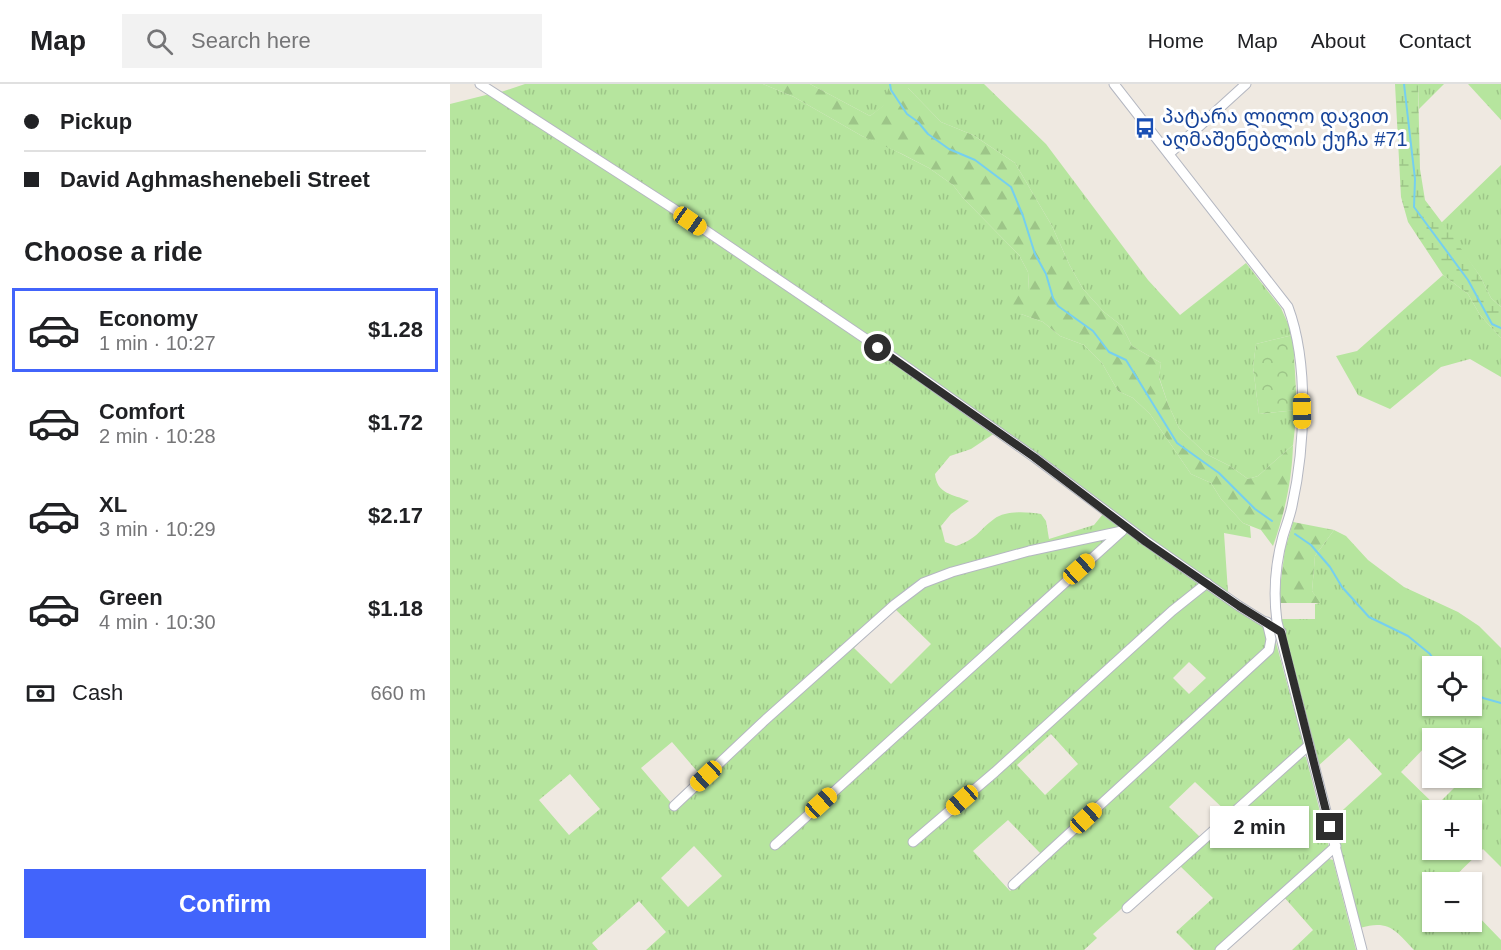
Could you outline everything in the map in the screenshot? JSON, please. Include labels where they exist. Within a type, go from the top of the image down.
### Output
[{"type":"street","points":[[480,84],[671,207],[894,358],[1034,457],[1125,528],[1281,632]]},
{"type":"street","points":[[1114,84],[1288,307],[1296,329],[1300,351],[1302,432],[1299,470],[1292,507],[1282,537],[1275,571],[1275,604],[1362,950]]},
{"type":"street","points":[[1169,154],[1246,84]]},
{"type":"street","points":[[674,806],[763,722],[894,605],[923,583],[952,572],[1029,551],[1125,528]]},
{"type":"street","points":[[775,844],[1125,528]]},
{"type":"street","points":[[913,842],[1172,611],[1208,583]]},
{"type":"street","points":[[1013,885],[1269,650],[1271,644],[1267,622]]},
{"type":"street","points":[[1127,909],[1309,745]]},
{"type":"street","points":[[1220,950],[1336,846]]},
{"type":"green space","points":[[525,84],[763,84],[794,97],[862,136],[929,168],[953,185],[1019,255],[1028,272],[1029,290],[1021,314],[1043,322],[1060,336],[1084,345],[1102,363],[1118,391],[1133,398],[1150,414],[1191,474],[1211,483],[1221,499],[1243,523],[1250,526],[1251,538],[1224,533],[1228,592],[1189,570],[1108,509],[498,93]]},
{"type":"green space","points":[[763,84],[810,84],[870,116],[884,105],[889,86],[898,85],[908,88],[941,122],[973,135],[1015,163],[1052,226],[1083,289],[1104,312],[1122,326],[1132,346],[1161,363],[1159,378],[1179,428],[1206,454],[1230,466],[1248,479],[1258,476],[1293,445],[1287,496],[1273,546],[1261,530],[1243,523],[1221,499],[1211,483],[1191,474],[1150,414],[1133,398],[1118,391],[1102,363],[1084,345],[1060,336],[1043,322],[1021,314],[1013,307],[1012,298],[1029,290],[1028,272],[1019,255],[953,185],[929,168],[862,136],[794,97]]},
{"type":"green space","points":[[810,84],[984,84],[1046,144],[1148,280],[1180,315],[1246,263],[1281,308],[1293,335],[1256,344],[1253,367],[1259,414],[1297,410],[1293,445],[1258,476],[1248,479],[1230,466],[1206,454],[1179,428],[1159,377],[1161,363],[1132,346],[1122,326],[1104,312],[1083,289],[1052,226],[1015,163],[973,135],[941,122],[908,88],[870,116]]},
{"type":"green space","points":[[1395,84],[1418,84],[1420,169],[1425,200],[1480,276],[1491,298],[1501,307],[1501,338],[1480,315],[1468,294],[1443,275],[1408,222],[1401,197]]},
{"type":"green space","points":[[1418,84],[1444,84],[1419,109]]},
{"type":"green space","points":[[1468,84],[1501,84],[1501,120]]},
{"type":"green space","points":[[490,94],[745,260],[871,345],[995,433],[971,449],[950,456],[935,474],[936,481],[942,489],[951,495],[969,501],[951,514],[941,526],[945,542],[956,546],[963,543],[973,538],[994,519],[1010,513],[1041,514],[1046,521],[1049,539],[1094,525],[1103,514],[1267,630],[1267,648],[1041,854],[1008,820],[973,851],[1010,891],[1271,653],[1275,639],[1304,746],[1229,814],[1195,782],[1169,807],[1201,838],[1093,934],[1097,938],[1084,950],[646,950],[666,932],[639,901],[592,943],[598,950],[450,950],[450,104]],"holes":[[[894,608],[931,644],[891,684],[854,648]],[[1189,662],[1206,678],[1189,694],[1173,678]],[[1051,734],[1078,764],[1045,795],[1017,765]],[[672,742],[702,777],[671,803],[641,768]],[[570,774],[600,809],[569,835],[539,800]],[[694,846],[722,876],[688,907],[661,878]]]},
{"type":"green space","points":[[1501,165],[1501,307],[1491,298],[1480,276],[1441,223]]},
{"type":"green space","points":[[1443,275],[1468,294],[1480,315],[1501,338],[1501,377],[1470,359],[1441,367],[1390,409],[1358,395],[1336,356],[1357,351]]},
{"type":"green space","points":[[1293,335],[1297,410],[1259,414],[1253,367],[1256,344]]},
{"type":"green space","points":[[1293,522],[1334,530],[1315,556],[1312,591],[1321,603],[1278,603],[1285,549]]},
{"type":"green space","points":[[1334,530],[1346,536],[1368,560],[1404,587],[1458,612],[1479,626],[1501,648],[1501,867],[1482,850],[1482,800],[1442,800],[1454,788],[1482,788],[1482,728],[1422,728],[1422,750],[1401,772],[1430,800],[1422,800],[1422,860],[1472,860],[1459,872],[1422,872],[1422,932],[1482,932],[1482,920],[1501,940],[1501,950],[1414,950],[1391,928],[1378,925],[1360,928],[1332,820],[1382,774],[1349,738],[1317,767],[1280,619],[1315,619],[1315,604],[1320,603],[1312,591],[1315,556]]},
{"type":"green space","points":[[1303,756],[1306,757],[1329,847],[1217,950],[1194,950],[1176,932],[1213,898],[1179,865]]},
{"type":"green space","points":[[1329,859],[1333,860],[1356,950],[1292,950],[1313,930],[1284,897]]},
{"type":"waterway","points":[[890,84],[891,90],[907,114],[928,134],[949,149],[975,160],[1011,187],[1035,254],[1046,274],[1053,298],[1058,306],[1093,331],[1109,352],[1126,360],[1177,443],[1219,473],[1255,509],[1272,521]]},
{"type":"waterway","points":[[1404,84],[1415,179],[1414,207],[1468,280],[1492,324],[1501,328]]},
{"type":"waterway","points":[[1295,534],[1311,545],[1330,567],[1342,587],[1369,617],[1408,636],[1431,656]]},
{"type":"waterway","points":[[1482,697],[1501,703]]},
{"type":"place","name":"პატარა ლილო დავით აღმაშენებლის ქუჩა #71","points":[[1145,128]]},
{"type":"route","points":[[878,348],[1034,457],[1146,542],[1281,632],[1330,827]]}]
